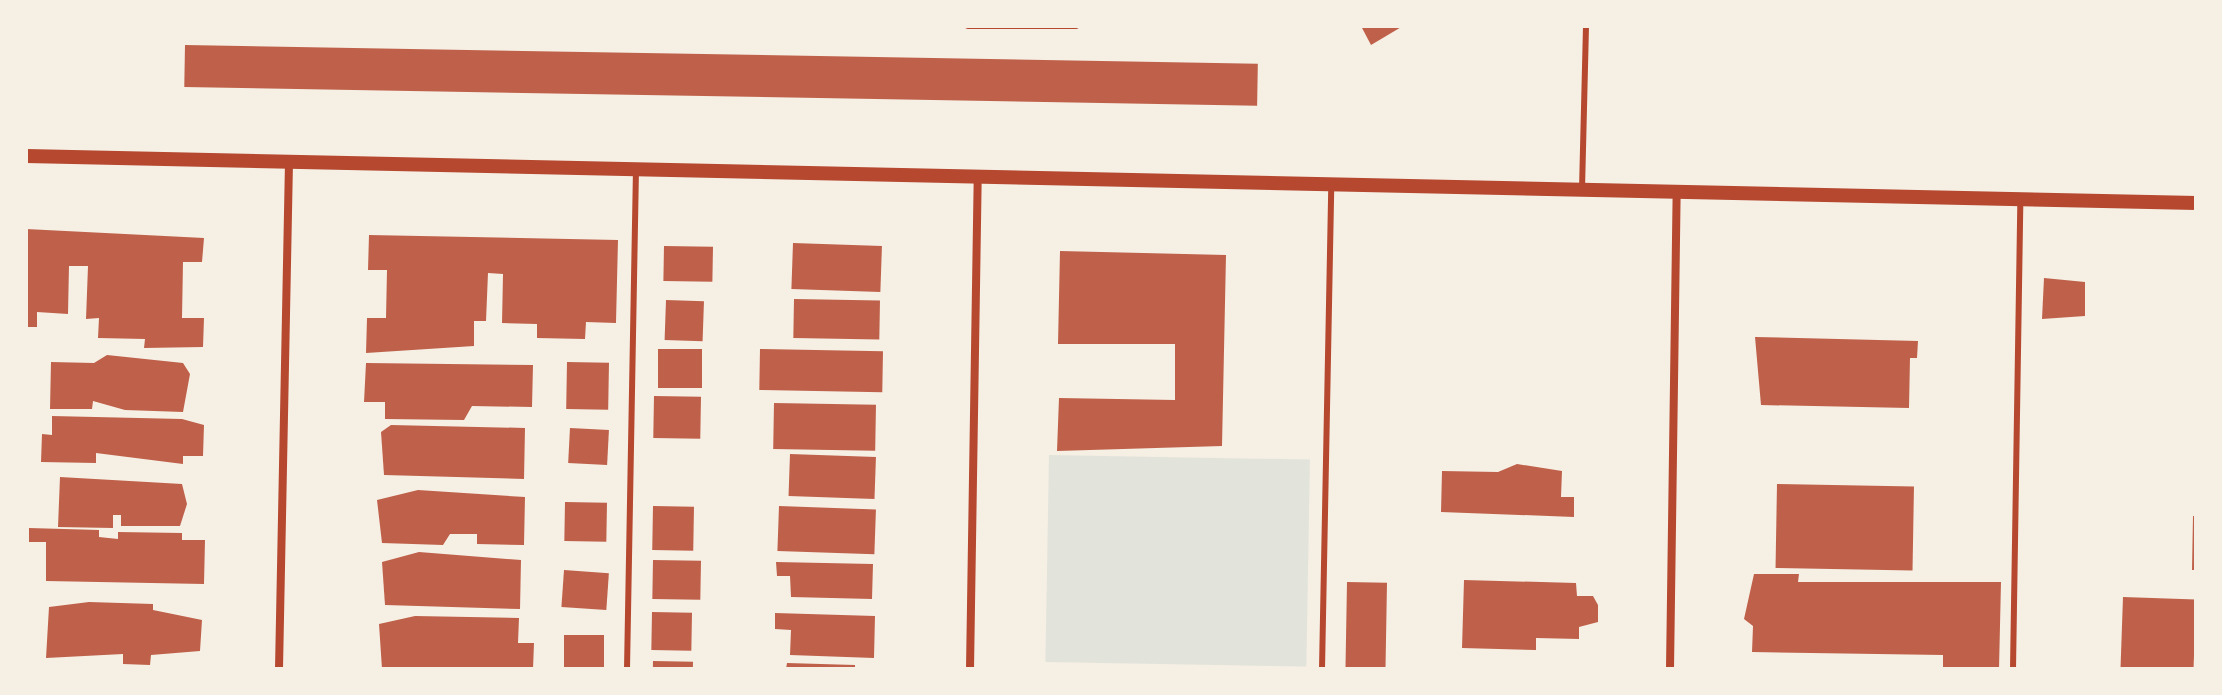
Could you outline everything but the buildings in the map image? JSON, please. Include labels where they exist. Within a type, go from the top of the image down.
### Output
[{"type":"street","points":[[26,156],[2196,203]]},
{"type":"street","points":[[279,669],[289,161]]},
{"type":"street","points":[[970,669],[978,176]]},
{"type":"street","points":[[1670,669],[1677,192]]},
{"type":"lane","points":[[968,26],[1076,26]]},
{"type":"lane","points":[[1582,190],[1586,26]]},
{"type":"lane","points":[[627,669],[636,169]]},
{"type":"lane","points":[[1322,669],[1331,184]]},
{"type":"lane","points":[[2013,669],[2020,199]]},
{"type":"shaded area","points":[[1049,455],[1310,460],[1306,667],[1045,662]]}]
